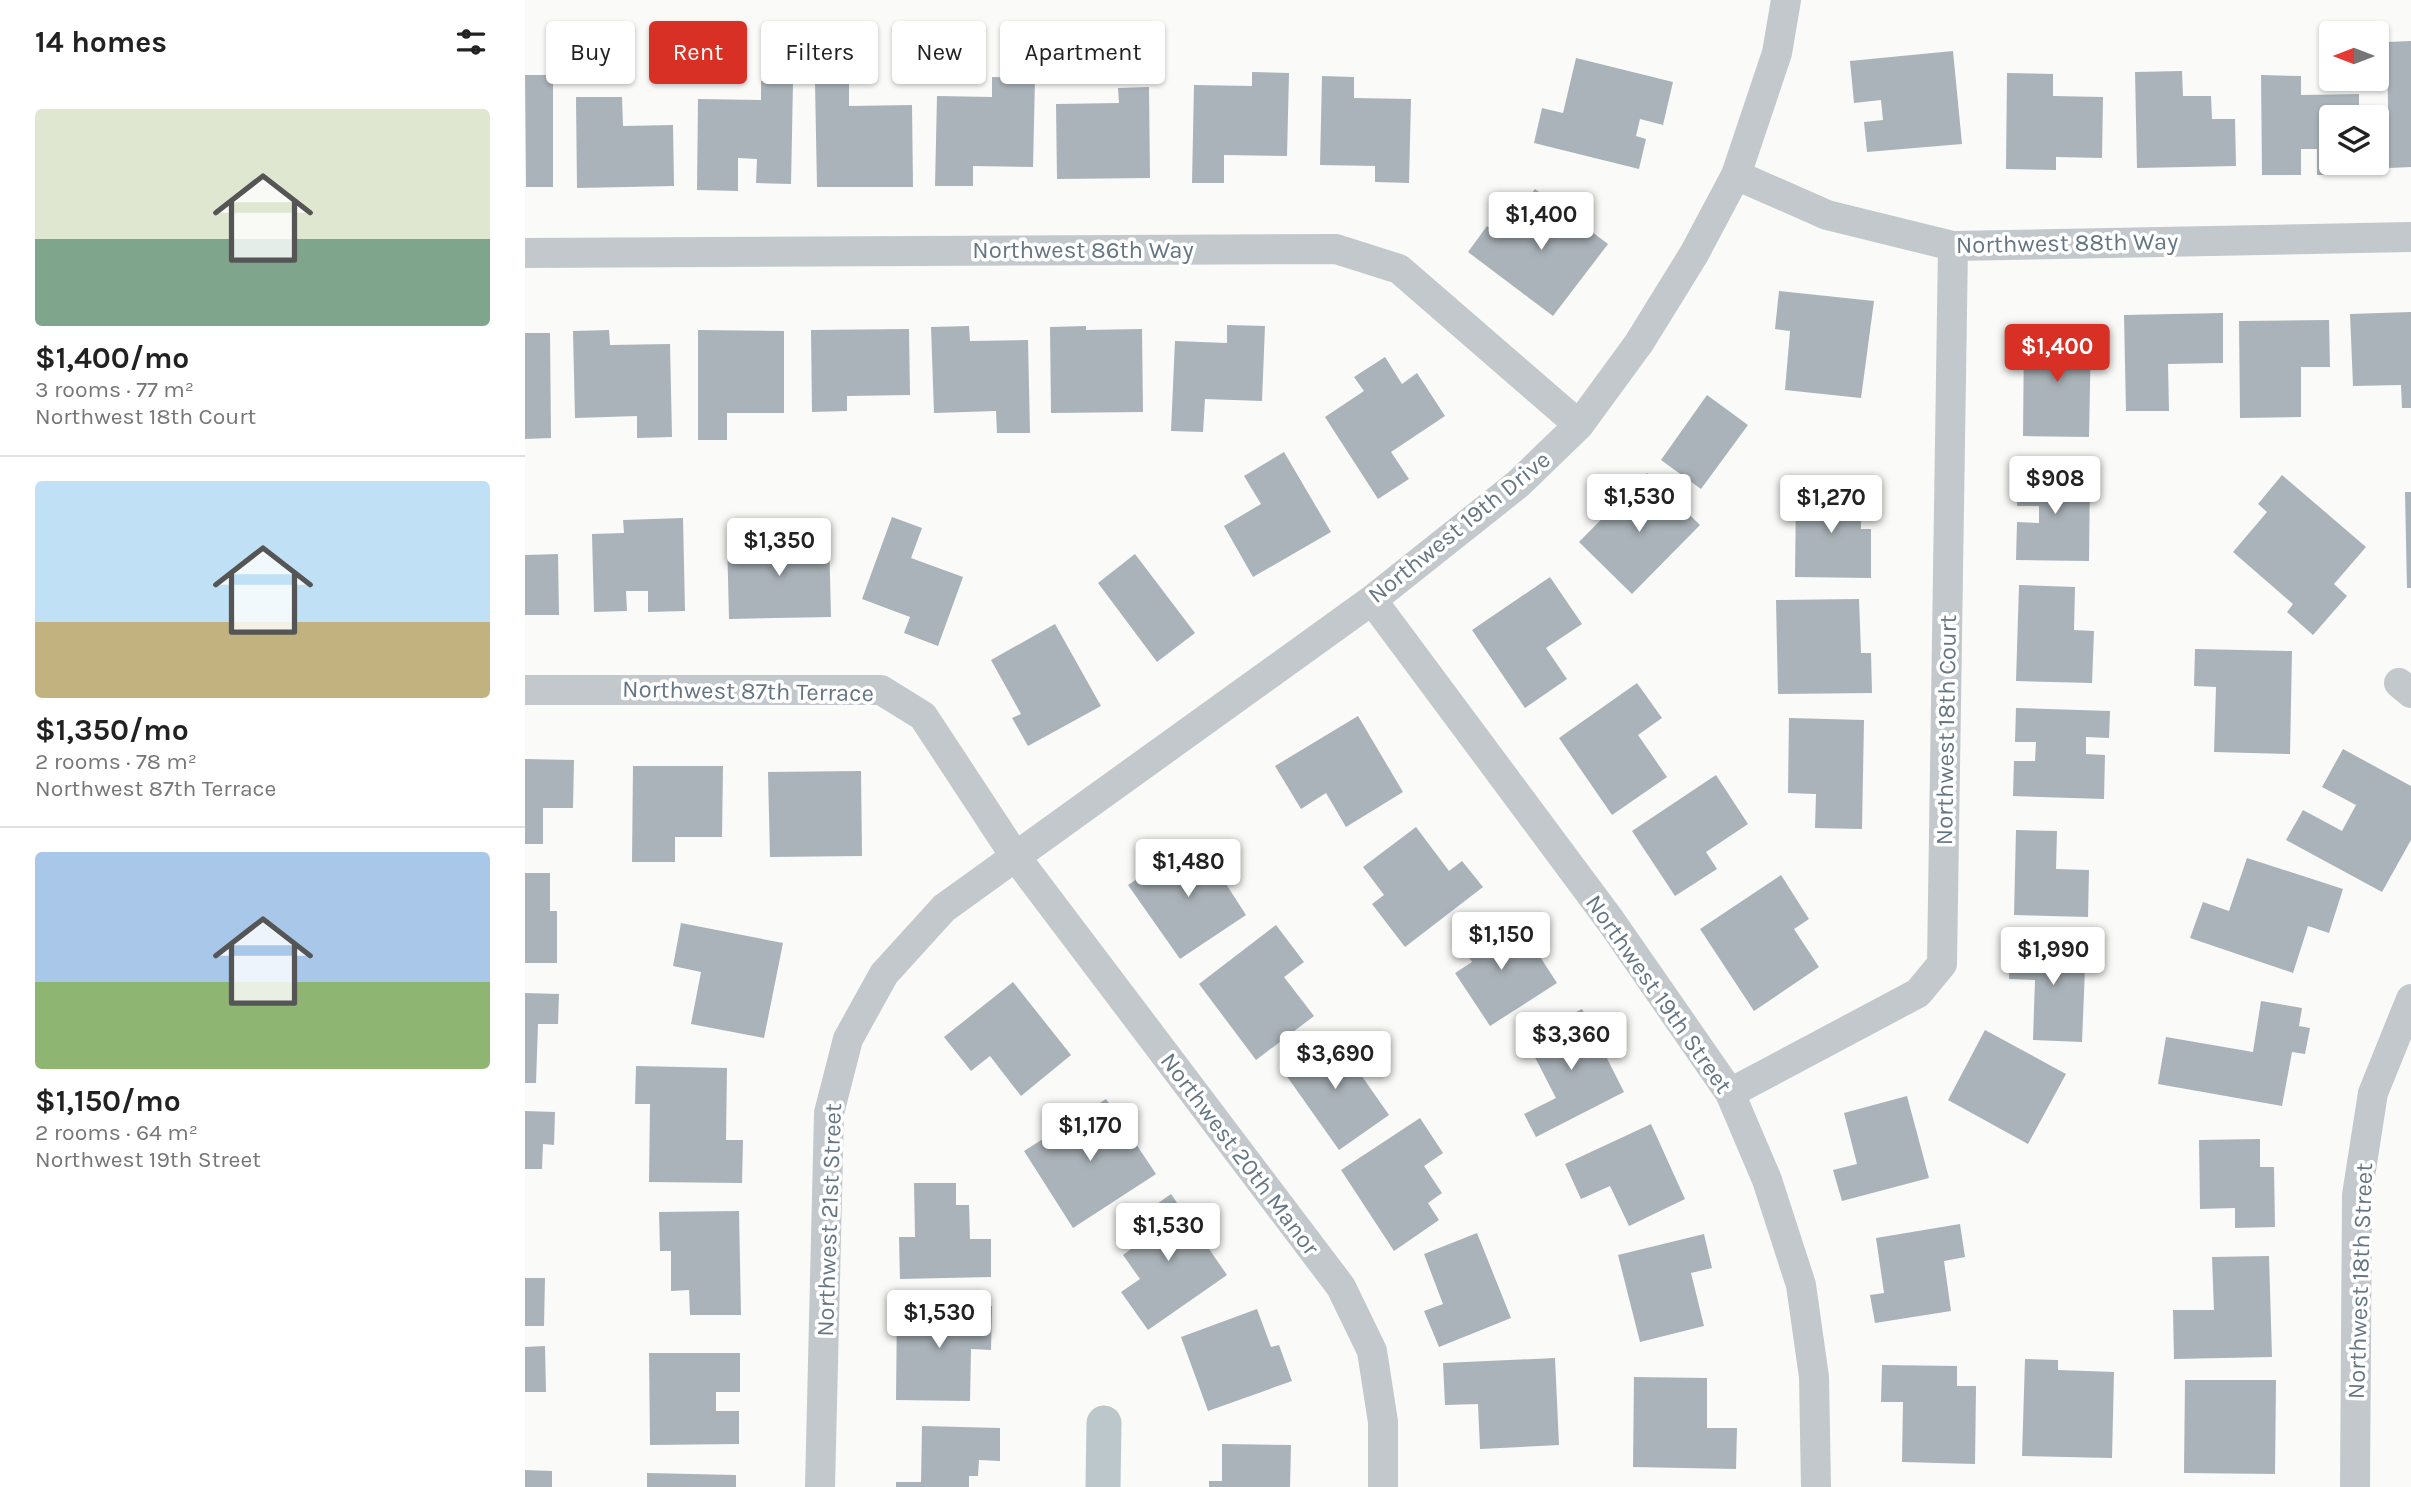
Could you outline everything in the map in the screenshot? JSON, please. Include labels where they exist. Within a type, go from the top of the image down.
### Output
[{"type":"street","name":"Northwest 19th Drive","points":[[1015,856],[1372,600],[1518,484],[1579,425],[1639,343],[1694,254],[1736,175],[1777,53],[1786,0]]},
{"type":"street","name":"Northwest 88th Way","points":[[1736,175],[1827,215],[1953,246],[2411,237]]},
{"type":"street","name":"Northwest 18th Court","points":[[1730,1093],[1918,993],[1942,964],[1953,246]]},
{"type":"street","name":"Northwest 86th Way","points":[[525,253],[1336,249],[1399,270],[1579,425]]},
{"type":"street","name":"Northwest 19th Street","points":[[1372,600],[1610,920],[1730,1093],[1767,1180],[1801,1285],[1814,1377],[1816,1487]]},
{"type":"street","name":"Northwest 87th Terrace","points":[[525,690],[881,690],[923,716],[1015,856]]},
{"type":"street","name":"Northwest 21st Street","points":[[820,1487],[829,1113],[848,1039],[884,974],[944,908],[1015,856]]},
{"type":"street","name":"Northwest 20th Manor","points":[[1015,856],[1341,1287],[1372,1351],[1383,1422],[1383,1487]]},
{"type":"street","name":"Northwest 18th Street","points":[[2355,1487],[2357,1195],[2373,1093],[2411,999]]},
{"type":"building","points":[[2411,41],[2411,167],[2389,168],[2389,42]]},
{"type":"building","points":[[1953,51],[1962,144],[1867,152],[1864,122],[1883,120],[1881,100],[1854,103],[1850,61]]},
{"type":"building","points":[[1576,58],[1673,82],[1663,125],[1640,119],[1636,136],[1646,139],[1639,169],[1534,143],[1542,108],[1563,113]]},
{"type":"building","points":[[2182,71],[2183,96],[2211,96],[2212,119],[2235,119],[2236,166],[2137,168],[2135,72]]},
{"type":"building","points":[[1252,72],[1289,73],[1287,156],[1224,155],[1224,183],[1192,183],[1194,85],[1252,86]]},
{"type":"building","points":[[2007,73],[2053,74],[2053,96],[2103,97],[2102,158],[2056,157],[2056,170],[2006,169]]},
{"type":"building","points":[[525,75],[546,75],[546,84],[553,84],[553,187],[526,187]]},
{"type":"building","points":[[2261,75],[2301,76],[2301,95],[2359,94],[2359,105],[2319,105],[2319,175],[2317,149],[2301,149],[2301,175],[2262,175]]},
{"type":"building","points":[[1322,76],[1354,77],[1354,98],[1411,99],[1409,183],[1375,182],[1375,166],[1320,165]]},
{"type":"building","points":[[992,77],[1000,77],[1000,84],[1035,84],[1033,167],[973,166],[973,186],[935,186],[937,96],[992,97]]},
{"type":"building","points":[[761,84],[793,84],[791,184],[756,183],[757,159],[738,158],[738,191],[697,190],[698,99],[761,100]]},
{"type":"building","points":[[815,84],[849,84],[849,106],[912,105],[913,187],[817,187]]},
{"type":"building","points":[[1149,87],[1150,178],[1057,179],[1056,104],[1119,103],[1118,88]]},
{"type":"building","points":[[576,97],[622,97],[623,126],[673,125],[674,186],[577,188]]},
{"type":"building","points":[[1535,189],[1608,244],[1553,316],[1468,252],[1487,226],[1500,235]]},
{"type":"building","points":[[1779,291],[1874,301],[1861,398],[1785,390],[1790,331],[1775,329]]},
{"type":"building","points":[[2411,312],[2411,408],[2402,408],[2401,385],[2353,386],[2350,314]]},
{"type":"building","points":[[2223,313],[2223,363],[2168,364],[2169,411],[2126,411],[2124,315]]},
{"type":"building","points":[[2329,320],[2330,367],[2301,367],[2301,417],[2240,418],[2239,321]]},
{"type":"building","points":[[1227,325],[1265,326],[1262,401],[1205,399],[1203,432],[1171,431],[1175,341],[1227,343]]},
{"type":"building","points":[[969,326],[970,341],[1028,340],[1030,433],[997,433],[996,411],[934,413],[931,327]]},
{"type":"building","points":[[1086,326],[1086,330],[1142,329],[1143,412],[1051,413],[1050,327]]},
{"type":"building","points":[[909,329],[910,395],[847,396],[847,411],[812,412],[811,330]]},
{"type":"building","points":[[609,330],[610,345],[670,344],[672,437],[637,438],[637,416],[575,418],[573,331]]},
{"type":"building","points":[[698,330],[784,331],[784,413],[727,413],[727,440],[698,440]]},
{"type":"building","points":[[2024,332],[2091,333],[2089,437],[2023,436]]},
{"type":"building","points":[[525,333],[550,333],[551,438],[525,439]]},
{"type":"building","points":[[1385,357],[1402,384],[1417,373],[1445,416],[1391,452],[1409,479],[1378,499],[1325,417],[1364,391],[1354,377]]},
{"type":"building","points":[[1707,395],[1748,425],[1701,489],[1661,460]]},
{"type":"building","points":[[1284,452],[1331,532],[1253,577],[1224,526],[1261,504],[1244,476]]},
{"type":"building","points":[[2018,471],[2090,472],[2089,561],[2016,560],[2017,522],[2039,523],[2039,506],[2017,506]]},
{"type":"building","points":[[1647,473],[1700,525],[1632,594],[1579,542]]},
{"type":"building","points":[[2282,475],[2366,547],[2334,584],[2347,596],[2313,635],[2287,612],[2293,604],[2233,552],[2267,512],[2258,504]]},
{"type":"building","points":[[1796,488],[1861,489],[1861,529],[1871,529],[1871,578],[1795,577]]},
{"type":"building","points":[[2405,492],[2411,492],[2411,588],[2407,588]]},
{"type":"building","points":[[892,517],[922,528],[911,558],[963,577],[938,646],[904,633],[910,617],[862,599]]},
{"type":"building","points":[[683,518],[685,611],[648,612],[648,591],[626,591],[627,611],[594,612],[592,534],[624,533],[623,520]]},
{"type":"building","points":[[829,536],[831,617],[729,619],[727,538]]},
{"type":"building","points":[[558,554],[559,615],[525,615],[525,555]]},
{"type":"building","points":[[1135,554],[1195,633],[1157,662],[1098,583]]},
{"type":"building","points":[[1550,577],[1582,624],[1546,648],[1567,679],[1525,708],[1472,630]]},
{"type":"building","points":[[2019,585],[2075,587],[2074,630],[2094,631],[2092,683],[2016,681]]},
{"type":"building","points":[[1859,599],[1861,653],[1871,653],[1872,693],[1778,694],[1776,600]]},
{"type":"building","points":[[1055,624],[1101,706],[1028,746],[1012,718],[1021,714],[991,660]]},
{"type":"building","points":[[2195,649],[2292,651],[2290,754],[2214,752],[2216,687],[2194,686]]},
{"type":"building","points":[[1637,683],[1662,718],[1638,735],[1667,777],[1612,815],[1559,738]]},
{"type":"building","points":[[2016,708],[2110,711],[2109,738],[2086,737],[2086,754],[2105,755],[2104,799],[2013,796],[2014,761],[2035,761],[2036,742],[2015,742]]},
{"type":"building","points":[[1358,716],[1403,792],[1346,827],[1326,793],[1301,809],[1275,766]]},
{"type":"building","points":[[1789,718],[1864,720],[1862,829],[1815,828],[1816,794],[1788,793]]},
{"type":"building","points":[[2343,749],[2411,786],[2411,840],[2382,892],[2286,840],[2303,810],[2342,831],[2356,805],[2322,787]]},
{"type":"building","points":[[525,759],[574,760],[573,808],[543,808],[543,844],[525,844]]},
{"type":"building","points":[[633,766],[723,766],[722,837],[675,837],[675,862],[632,862]]},
{"type":"building","points":[[861,771],[862,856],[770,857],[768,772]]},
{"type":"building","points":[[1716,775],[1748,824],[1706,852],[1717,869],[1675,896],[1632,831]]},
{"type":"building","points":[[1416,827],[1449,871],[1462,861],[1483,887],[1405,947],[1372,904],[1384,895],[1363,867]]},
{"type":"building","points":[[2016,830],[2057,831],[2056,869],[2089,870],[2088,917],[2014,915]]},
{"type":"building","points":[[1197,839],[1246,915],[1180,959],[1128,885]]},
{"type":"building","points":[[2247,858],[2343,889],[2329,933],[2308,926],[2293,973],[2190,938],[2203,902],[2229,911]]},
{"type":"building","points":[[525,873],[550,873],[550,911],[557,911],[557,963],[525,963]]},
{"type":"building","points":[[1781,875],[1809,919],[1794,929],[1819,967],[1754,1011],[1700,929]]},
{"type":"building","points":[[1497,915],[1523,956],[1535,949],[1557,983],[1490,1026],[1455,973],[1472,962],[1458,940]]},
{"type":"building","points":[[681,923],[783,943],[764,1038],[691,1024],[701,972],[673,966]]},
{"type":"building","points":[[1276,925],[1304,962],[1284,977],[1314,1016],[1256,1060],[1199,984]]},
{"type":"building","points":[[2010,941],[2086,944],[2082,1042],[2033,1040],[2035,980],[2009,979]]},
{"type":"building","points":[[1013,982],[1071,1055],[1021,1096],[990,1056],[971,1071],[944,1037]]},
{"type":"building","points":[[525,993],[559,994],[558,1024],[538,1024],[536,1083],[525,1083]]},
{"type":"building","points":[[2261,1001],[2302,1008],[2299,1026],[2310,1028],[2305,1054],[2292,1052],[2282,1106],[2158,1084],[2166,1037],[2253,1052]]},
{"type":"building","points":[[1582,1009],[1624,1092],[1536,1137],[1524,1114],[1556,1098],[1525,1038]]},
{"type":"building","points":[[1985,1030],[2066,1074],[2028,1144],[1948,1100]]},
{"type":"building","points":[[1331,1032],[1389,1115],[1339,1150],[1281,1068]]},
{"type":"building","points":[[636,1066],[727,1068],[726,1140],[743,1140],[742,1183],[649,1182],[650,1104],[635,1104]]},
{"type":"building","points":[[1907,1096],[1929,1178],[1842,1201],[1833,1170],[1857,1164],[1844,1113]]},
{"type":"building","points":[[1106,1099],[1156,1174],[1073,1228],[1024,1151]]},
{"type":"building","points":[[525,1111],[555,1112],[554,1145],[543,1144],[542,1169],[525,1169]]},
{"type":"building","points":[[1420,1118],[1443,1153],[1424,1166],[1442,1193],[1428,1203],[1439,1220],[1394,1251],[1341,1170]]},
{"type":"building","points":[[1651,1124],[1685,1199],[1629,1226],[1610,1186],[1581,1199],[1565,1164]]},
{"type":"building","points":[[2260,1139],[2260,1167],[2274,1167],[2275,1227],[2235,1228],[2235,1208],[2200,1209],[2199,1140]]},
{"type":"building","points":[[914,1183],[956,1183],[956,1205],[969,1205],[970,1239],[991,1239],[991,1277],[900,1279],[899,1237],[915,1237]]},
{"type":"building","points":[[1171,1194],[1227,1275],[1148,1330],[1121,1292],[1140,1279],[1123,1255],[1139,1243],[1127,1225]]},
{"type":"building","points":[[739,1211],[741,1315],[690,1315],[689,1290],[671,1291],[671,1251],[660,1251],[659,1212]]},
{"type":"building","points":[[1960,1224],[1965,1257],[1944,1261],[1951,1311],[1875,1323],[1870,1295],[1884,1293],[1876,1238]]},
{"type":"building","points":[[1477,1233],[1511,1318],[1439,1347],[1424,1311],[1443,1304],[1424,1254]]},
{"type":"building","points":[[1704,1234],[1712,1268],[1691,1273],[1704,1326],[1640,1342],[1618,1255]]},
{"type":"building","points":[[2269,1256],[2272,1357],[2174,1359],[2173,1310],[2214,1310],[2212,1257]]},
{"type":"building","points":[[525,1278],[545,1278],[544,1326],[525,1326]]},
{"type":"building","points":[[897,1305],[992,1306],[991,1350],[971,1349],[970,1401],[896,1400]]},
{"type":"building","points":[[1257,1309],[1271,1347],[1279,1345],[1292,1381],[1208,1411],[1181,1337]]},
{"type":"building","points":[[545,1346],[546,1392],[525,1392],[525,1347]]},
{"type":"building","points":[[649,1353],[740,1353],[740,1392],[716,1392],[716,1411],[739,1411],[739,1444],[650,1445]]},
{"type":"building","points":[[1555,1358],[1559,1445],[1480,1449],[1478,1404],[1445,1405],[1443,1363]]},
{"type":"building","points":[[2025,1359],[2058,1360],[2058,1370],[2114,1372],[2112,1458],[2022,1456]]},
{"type":"building","points":[[1882,1365],[1957,1366],[1957,1386],[1976,1386],[1975,1464],[1902,1462],[1903,1402],[1881,1402]]},
{"type":"building","points":[[1634,1377],[1707,1378],[1707,1428],[1737,1428],[1736,1469],[1633,1467]]},
{"type":"building","points":[[2185,1380],[2276,1380],[2275,1474],[2184,1473]]},
{"type":"building","points":[[922,1426],[1000,1428],[1000,1461],[979,1460],[978,1476],[969,1476],[969,1487],[896,1487],[896,1482],[921,1482]]},
{"type":"building","points":[[1222,1444],[1291,1445],[1290,1487],[1209,1487],[1209,1481],[1222,1481]]},
{"type":"building","points":[[525,1470],[552,1471],[552,1487],[525,1487]]},
{"type":"building","points":[[647,1473],[736,1475],[736,1487],[647,1487]]},
{"type":"waterway","points":[[1103,1487],[1104,1423]]}]
